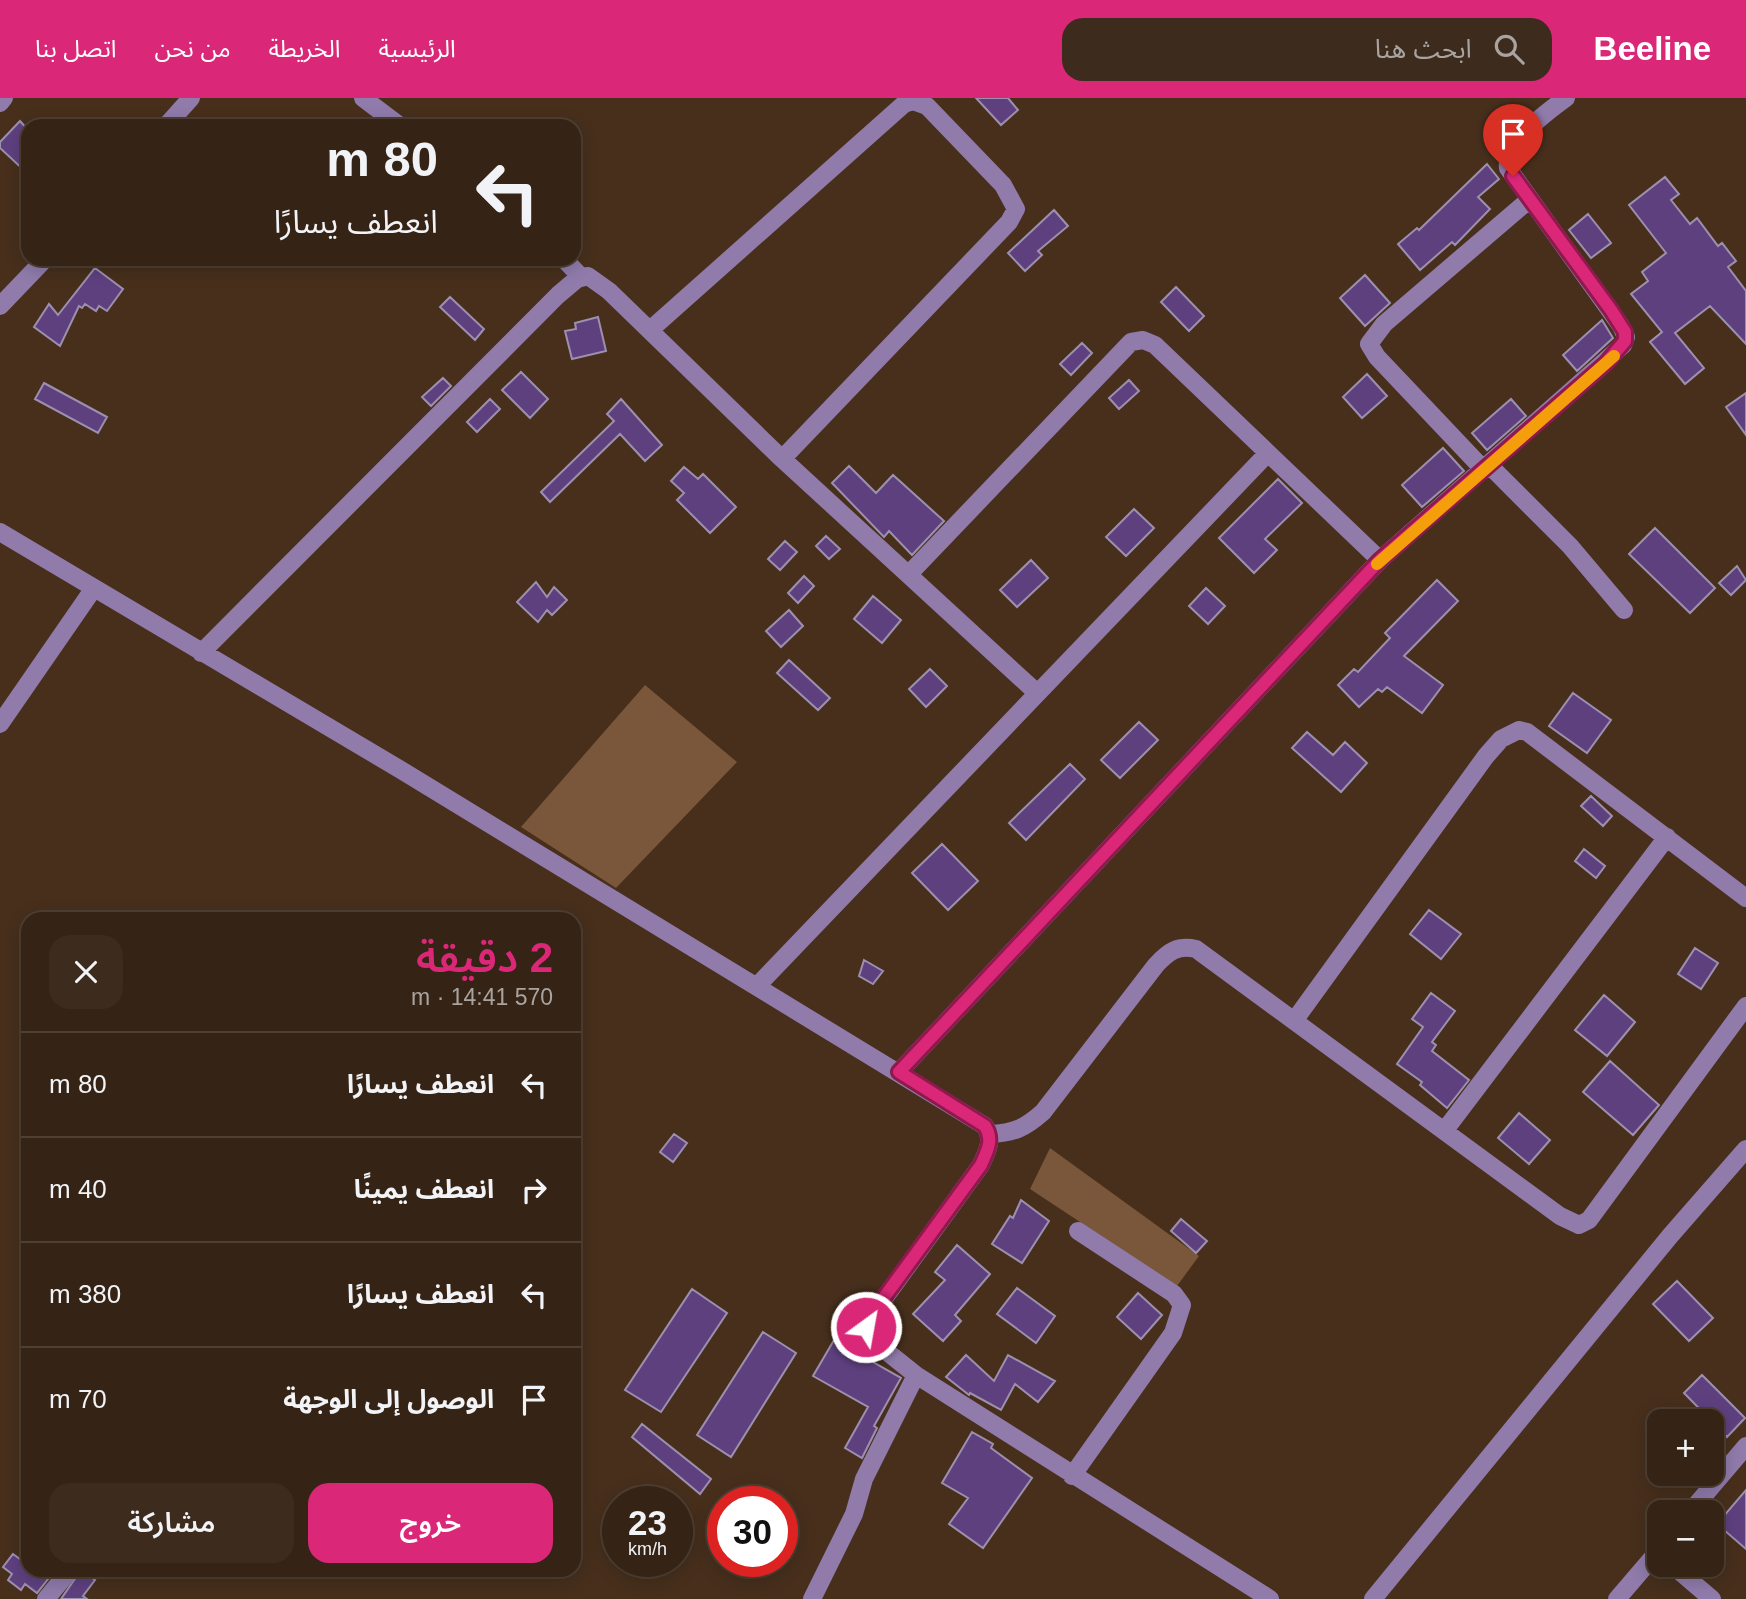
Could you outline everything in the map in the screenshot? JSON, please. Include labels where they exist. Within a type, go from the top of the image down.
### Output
[{"type":"street","points":[[0,103],[4,98]]},
{"type":"street","points":[[172,119],[191,98]]},
{"type":"street","points":[[363,98],[391,119]]},
{"type":"street","points":[[899,1072],[1380,560],[1606,363],[1625,341],[1625,332],[1616,318],[1508,168],[1508,156],[1525,134],[1566,98]]},
{"type":"street","points":[[650,330],[904,104],[913,101],[927,106],[1003,185],[1016,209],[1009,222],[782,459]]},
{"type":"street","points":[[1530,199],[1384,324],[1369,344],[1377,357],[1487,468],[1570,546],[1624,610]]},
{"type":"street","points":[[0,306],[38,266]]},
{"type":"street","points":[[571,266],[581,276],[597,280],[782,459],[1036,692]]},
{"type":"street","points":[[201,653],[558,295],[581,276]]},
{"type":"street","points":[[909,574],[1131,342],[1143,340],[1155,345],[1380,560]]},
{"type":"street","points":[[757,986],[1268,453]]},
{"type":"street","points":[[0,532],[899,1072],[971,1116],[990,1134],[1013,1133],[1043,1112],[1156,964],[1176,948],[1196,949],[1569,1223],[1579,1225],[1589,1220],[1746,1006]]},
{"type":"street","points":[[0,724],[94,588]]},
{"type":"street","points":[[1294,1021],[1486,756],[1508,734],[1519,730],[1527,732],[1746,898]]},
{"type":"street","points":[[1445,1130],[1667,837]]},
{"type":"street","points":[[990,1134],[990,1144],[981,1165],[877,1307],[866,1327],[871,1339],[916,1375],[1270,1599]]},
{"type":"street","points":[[1373,1599],[1670,1236],[1746,1149]]},
{"type":"street","points":[[1072,1476],[1172,1333],[1182,1306],[1174,1294],[1078,1231]]},
{"type":"street","points":[[812,1599],[854,1514],[864,1479],[916,1375]]},
{"type":"street","points":[[1700,1500],[1746,1446]]},
{"type":"street","points":[[1617,1599],[1647,1565]]},
{"type":"street","points":[[47,1599],[64,1577]]},
{"type":"street","points":[[1686,1577],[1712,1599]]},
{"type":"shaded area","points":[[645,685],[737,762],[616,888],[521,827]]},
{"type":"shaded area","points":[[1050,1148],[1199,1256],[1177,1286],[1030,1189]]},
{"type":"building","points":[[976,98],[1008,98],[1018,110],[1001,125]]},
{"type":"building","points":[[20,121],[21,168],[0,148],[0,142]]},
{"type":"building","points":[[1487,164],[1499,179],[1478,197],[1490,209],[1455,245],[1452,242],[1420,270],[1398,244],[1417,228],[1419,230]]},
{"type":"building","points":[[1665,177],[1679,194],[1671,200],[1690,224],[1697,218],[1718,246],[1722,243],[1736,261],[1728,267],[1746,291],[1746,344],[1710,306],[1675,333],[1704,368],[1685,384],[1650,342],[1662,332],[1631,294],[1648,281],[1642,272],[1666,253],[1629,205]]},
{"type":"building","points":[[1054,210],[1068,226],[1038,251],[1042,255],[1025,271],[1008,253]]},
{"type":"building","points":[[1588,214],[1611,243],[1591,258],[1569,230]]},
{"type":"building","points":[[95,268],[123,289],[107,311],[99,306],[96,311],[85,304],[82,308],[79,306],[60,346],[34,327],[49,304],[58,315]]},
{"type":"building","points":[[1365,275],[1390,303],[1365,326],[1340,298]]},
{"type":"building","points":[[1176,287],[1204,316],[1189,331],[1161,302]]},
{"type":"building","points":[[450,297],[484,329],[475,340],[440,307]]},
{"type":"building","points":[[598,317],[606,351],[572,359],[565,331],[576,329],[575,323]]},
{"type":"building","points":[[1602,320],[1613,338],[1577,371],[1563,355]]},
{"type":"building","points":[[1082,343],[1092,353],[1071,375],[1060,364]]},
{"type":"building","points":[[521,372],[548,399],[530,418],[502,390]]},
{"type":"building","points":[[1367,374],[1387,396],[1362,418],[1343,397]]},
{"type":"building","points":[[443,378],[451,386],[431,406],[422,397]]},
{"type":"building","points":[[1129,380],[1139,391],[1119,409],[1109,398]]},
{"type":"building","points":[[44,383],[107,417],[98,433],[35,399]]},
{"type":"building","points":[[1746,393],[1746,435],[1726,407]]},
{"type":"building","points":[[490,399],[500,409],[477,432],[467,422]]},
{"type":"building","points":[[621,399],[662,445],[645,461],[620,434],[550,502],[541,492],[614,421],[607,414]]},
{"type":"building","points":[[1511,399],[1526,416],[1487,450],[1472,433]]},
{"type":"building","points":[[1443,448],[1464,471],[1422,507],[1402,485]]},
{"type":"building","points":[[849,466],[876,493],[893,475],[944,521],[912,555],[889,531],[884,537],[832,483]]},
{"type":"building","points":[[684,467],[698,479],[703,474],[736,507],[710,533],[677,500],[684,493],[671,481]]},
{"type":"building","points":[[1278,479],[1302,503],[1265,539],[1277,550],[1254,573],[1219,538]]},
{"type":"building","points":[[1134,509],[1154,528],[1126,556],[1106,537]]},
{"type":"building","points":[[1655,528],[1715,588],[1690,613],[1629,554]]},
{"type":"building","points":[[826,536],[840,549],[829,559],[816,546]]},
{"type":"building","points":[[785,541],[797,552],[780,570],[768,559]]},
{"type":"building","points":[[1031,560],[1048,578],[1017,607],[1000,590]]},
{"type":"building","points":[[1737,566],[1746,580],[1731,595],[1719,583]]},
{"type":"building","points":[[804,576],[814,586],[798,603],[788,593]]},
{"type":"building","points":[[1437,580],[1458,601],[1404,656],[1443,685],[1422,713],[1387,687],[1382,692],[1378,689],[1359,707],[1338,685],[1354,669],[1358,672],[1390,638],[1385,633]]},
{"type":"building","points":[[536,582],[547,597],[554,587],[567,600],[552,615],[547,610],[538,622],[517,602]]},
{"type":"building","points":[[1206,588],[1225,606],[1208,624],[1189,606]]},
{"type":"building","points":[[873,596],[901,620],[882,643],[854,619]]},
{"type":"building","points":[[789,610],[803,626],[781,647],[766,631]]},
{"type":"building","points":[[789,660],[830,698],[818,710],[777,673]]},
{"type":"building","points":[[930,669],[947,686],[926,707],[909,689]]},
{"type":"building","points":[[1573,693],[1611,720],[1587,753],[1549,726]]},
{"type":"building","points":[[1139,722],[1158,740],[1120,778],[1101,760]]},
{"type":"building","points":[[1307,732],[1333,755],[1345,742],[1367,763],[1341,792],[1292,748]]},
{"type":"building","points":[[1070,764],[1085,779],[1026,840],[1009,823]]},
{"type":"building","points":[[1591,796],[1612,816],[1603,826],[1581,806]]},
{"type":"building","points":[[942,844],[978,881],[948,910],[912,873]]},
{"type":"building","points":[[1584,849],[1605,866],[1596,878],[1575,861]]},
{"type":"building","points":[[1429,910],[1461,934],[1441,959],[1410,934]]},
{"type":"building","points":[[1695,948],[1718,963],[1701,989],[1678,974]]},
{"type":"building","points":[[864,960],[883,971],[873,984],[859,976]]},
{"type":"building","points":[[1431,993],[1455,1011],[1432,1042],[1436,1045],[1432,1051],[1469,1080],[1447,1108],[1420,1085],[1422,1082],[1397,1064],[1423,1027],[1412,1019]]},
{"type":"building","points":[[1604,995],[1635,1022],[1607,1056],[1575,1030]]},
{"type":"building","points":[[1610,1061],[1659,1105],[1633,1135],[1583,1092]]},
{"type":"building","points":[[1519,1113],[1550,1140],[1529,1164],[1498,1138]]},
{"type":"building","points":[[674,1134],[687,1143],[673,1162],[660,1152]]},
{"type":"building","points":[[1021,1200],[1049,1221],[1022,1263],[992,1244],[1010,1216],[1013,1218]]},
{"type":"building","points":[[1181,1219],[1207,1241],[1196,1253],[1171,1231]]},
{"type":"building","points":[[957,1245],[990,1274],[955,1315],[961,1321],[943,1341],[913,1314],[945,1280],[935,1272]]},
{"type":"building","points":[[1677,1281],[1713,1318],[1689,1341],[1653,1304]]},
{"type":"building","points":[[1017,1288],[1055,1316],[1036,1343],[997,1314]]},
{"type":"building","points":[[692,1289],[727,1313],[661,1412],[625,1390]]},
{"type":"building","points":[[1138,1293],[1162,1315],[1141,1339],[1117,1317]]},
{"type":"building","points":[[763,1332],[796,1353],[731,1457],[697,1435]]},
{"type":"building","points":[[834,1340],[901,1378],[874,1426],[877,1428],[862,1458],[845,1448],[868,1407],[813,1376]]},
{"type":"building","points":[[966,1355],[994,1381],[1008,1355],[1055,1381],[1038,1402],[1015,1384],[1001,1410],[970,1393],[969,1395],[946,1377]]},
{"type":"building","points":[[1702,1375],[1745,1418],[1727,1437],[1724,1434],[1724,1409],[1700,1409],[1684,1393]]},
{"type":"building","points":[[642,1424],[711,1479],[700,1494],[632,1437]]},
{"type":"building","points":[[972,1432],[993,1444],[991,1448],[1032,1478],[983,1548],[949,1524],[968,1498],[942,1483]]},
{"type":"building","points":[[1746,1490],[1746,1549],[1724,1530],[1724,1516]]},
{"type":"building","points":[[13,1554],[21,1560],[21,1577],[50,1577],[37,1593],[25,1584],[21,1590],[8,1580],[12,1574],[3,1567]]},
{"type":"building","points":[[76,1577],[91,1577],[95,1580],[83,1596],[87,1599],[61,1599]]},
{"type":"slow traffic","points":[[1377,564],[1614,356]]},
{"type":"route","points":[[866,1327],[877,1307],[981,1165],[990,1144],[990,1134],[985,1126],[899,1072],[1380,560],[1606,363],[1625,341],[1625,332],[1611,310],[1513,176]]}]
